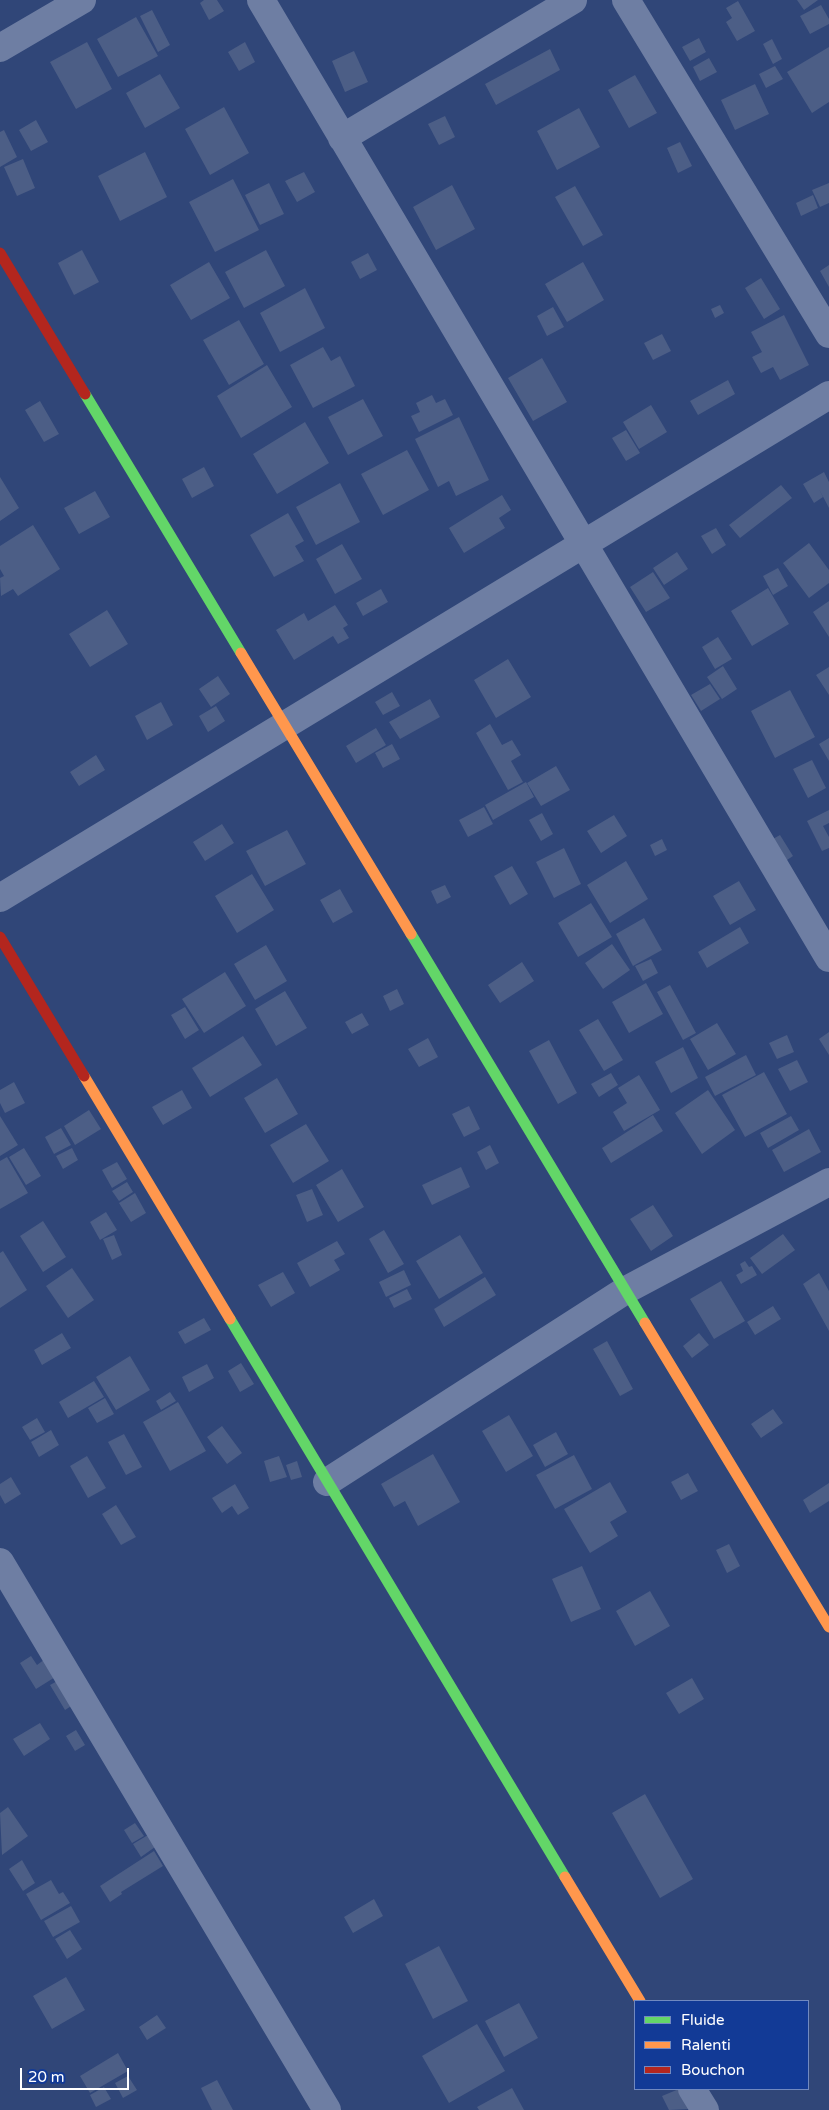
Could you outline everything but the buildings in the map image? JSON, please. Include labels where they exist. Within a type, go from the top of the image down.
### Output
[{"type":"street","points":[[0,48],[82,0]]},
{"type":"street","points":[[261,0],[829,958]]},
{"type":"street","points":[[342,138],[574,0]]},
{"type":"street","points":[[626,0],[829,334]]},
{"type":"street","points":[[0,253],[829,1627]]},
{"type":"street","points":[[0,898],[829,395]]},
{"type":"street","points":[[0,937],[639,2000]]},
{"type":"street","points":[[327,1482],[626,1290],[829,1182]]},
{"type":"street","points":[[0,1562],[327,2110]]},
{"type":"street","points":[[693,2090],[705,2110]]},
{"type":"traffic: fast","points":[[85,394],[241,653]]},
{"type":"traffic: fast","points":[[411,934],[645,1323]]},
{"type":"traffic: fast","points":[[230,1319],[565,1877]]},
{"type":"traffic: slow","points":[[241,653],[411,934]]},
{"type":"traffic: slow","points":[[84,1076],[230,1319]]},
{"type":"traffic: slow","points":[[645,1323],[829,1627]]},
{"type":"traffic: slow","points":[[565,1877],[639,2000]]},
{"type":"traffic: jam","points":[[0,253],[85,394]]},
{"type":"traffic: jam","points":[[0,937],[84,1076]]}]
